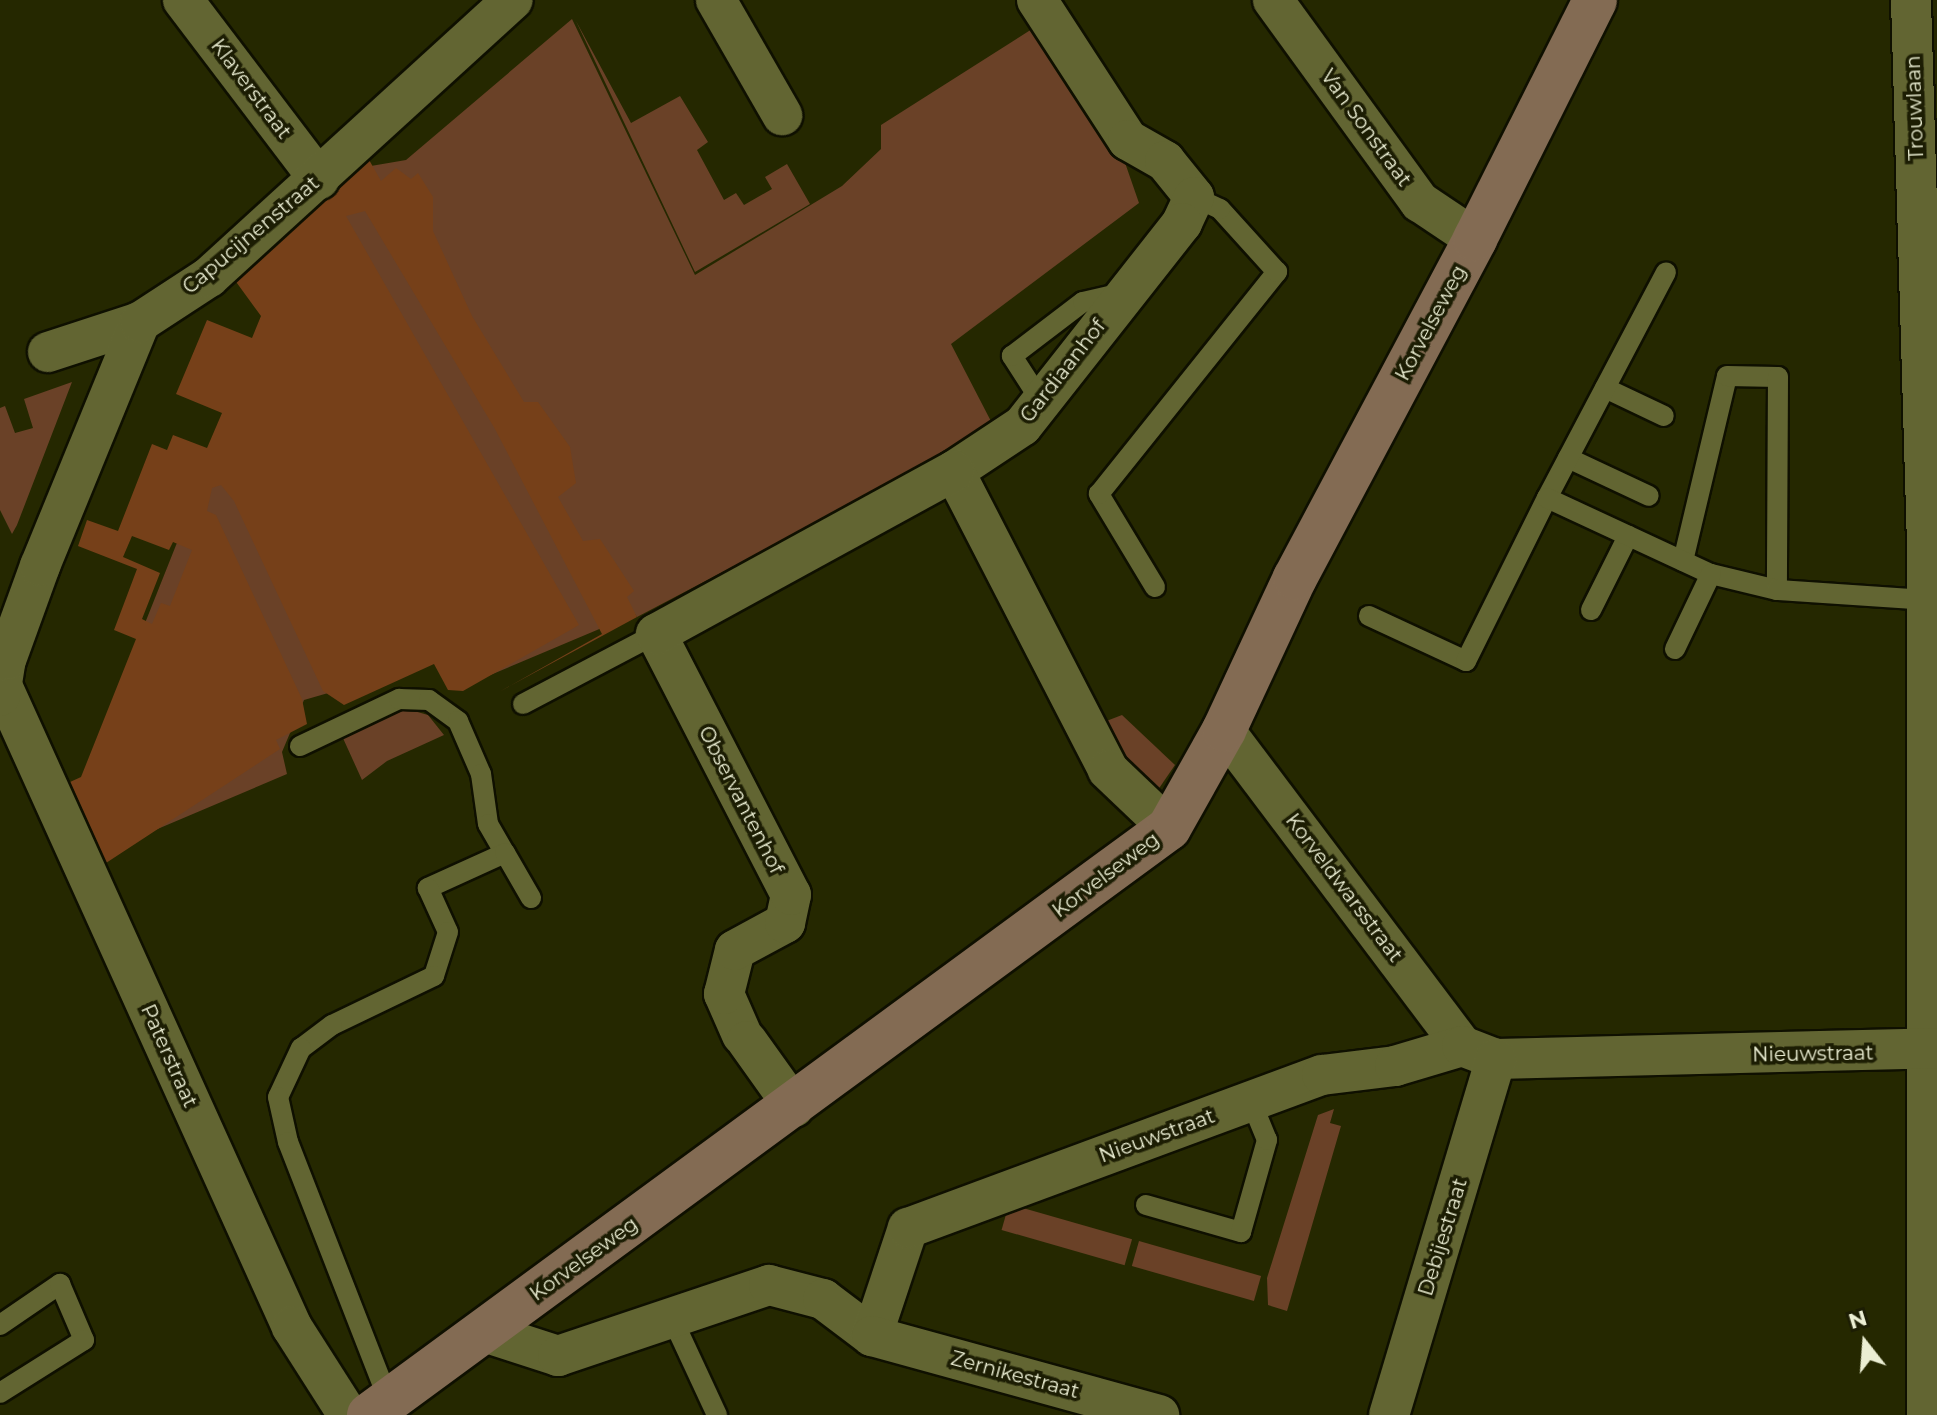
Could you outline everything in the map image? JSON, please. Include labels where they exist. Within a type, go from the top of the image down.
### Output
[{"type":"street","name":"Klaverstraat","points":[[183,0],[319,179]]},
{"type":"street","points":[[716,0],[782,115]]},
{"type":"street","points":[[1037,0],[1128,140],[1165,161],[1194,197]]},
{"type":"street","name":"Van Sonstraat","points":[[1273,0],[1420,202],[1475,239]]},
{"type":"street","name":"Korvelseweg","points":[[386,1410],[484,1332],[794,1107],[1169,828],[1224,730],[1295,578],[1475,239],[1595,0]]},
{"type":"street","name":"Capucijnenstraat","points":[[48,352],[140,322],[209,277],[319,179],[498,4]]},
{"type":"street","name":"Trouwlaan","points":[[1920,8],[1929,264],[1932,545],[1927,600],[1932,1048],[1927,1415]]},
{"type":"street","name":"Gardiaanhof","points":[[954,471],[1022,426],[1182,223],[1194,197]]},
{"type":"street","points":[[3,674],[140,322]]},
{"type":"street","points":[[656,634],[954,471],[1108,770],[1169,828]]},
{"type":"street","name":"Observantenhof","points":[[656,634],[791,895],[785,923],[735,950],[724,994],[744,1038],[794,1107]]},
{"type":"street","name":"Paterstraat","points":[[3,674],[292,1327],[348,1415]]},
{"type":"street","name":"Korveldwarsstraat","points":[[1224,730],[1479,1053]]},
{"type":"street","name":"Nieuwstraat","points":[[872,1336],[908,1228],[1322,1075],[1479,1053],[1895,1053],[1932,1048]]},
{"type":"street","name":"Debijestraat","points":[[1389,1415],[1479,1053]]},
{"type":"street","points":[[484,1332],[558,1356],[769,1285],[823,1299],[872,1336]]},
{"type":"street","name":"Zernikestraat","points":[[872,1336],[1159,1415]]},
{"type":"lane","points":[[1155,587],[1099,494],[1277,272],[1220,209],[1194,197]]},
{"type":"lane","points":[[1369,616],[1466,661],[1547,498],[1666,272]]},
{"type":"lane","points":[[1683,561],[1727,376],[1778,377],[1777,590]]},
{"type":"lane","points":[[1605,388],[1664,416]]},
{"type":"lane","points":[[1568,458],[1649,496]]},
{"type":"lane","points":[[1547,498],[1711,574],[1777,590],[1927,600]]},
{"type":"lane","points":[[1591,610],[1628,536]]},
{"type":"lane","points":[[1675,649],[1711,574]]},
{"type":"lane","points":[[523,704],[656,634]]},
{"type":"lane","points":[[300,746],[399,699],[429,700],[458,721],[481,774],[488,824],[531,898]]},
{"type":"lane","points":[[386,1410],[288,1142],[278,1097],[301,1048],[332,1025],[434,976],[448,932],[428,888],[505,853]]},
{"type":"lane","points":[[1146,1205],[1241,1232],[1267,1140],[1251,1101]]},
{"type":"lane","points":[[0,1325],[60,1284],[84,1340],[0,1393]]},
{"type":"lane","points":[[672,1318],[717,1415]]},
{"type":"shaded area","points":[[572,19],[695,275],[842,186],[881,149],[881,125],[1032,29],[1040,42],[1047,38],[1122,154],[1139,203],[951,344],[995,429],[637,617],[635,614],[488,676],[432,663],[304,700],[282,752],[287,774],[108,850],[79,789],[268,314],[365,167],[406,160]]},
{"type":"shaded area","points":[[576,21],[631,123],[680,96],[708,142],[697,150],[724,200],[736,193],[744,205],[772,189],[765,177],[787,164],[810,204],[695,272]]},
{"type":"shaded area","points":[[368,158],[381,181],[396,168],[411,179],[418,173],[433,197],[433,231],[472,316],[524,402],[538,402],[570,447],[576,483],[558,497],[583,541],[600,539],[634,591],[627,597],[637,617],[499,692],[602,634],[495,429],[365,211],[346,216],[579,625],[463,691],[448,690],[434,664],[344,705],[323,691],[234,501],[221,485],[212,488],[207,511],[216,515],[302,699],[307,724],[276,740],[280,749],[106,863],[70,782],[81,777],[136,639],[114,630],[137,569],[78,546],[87,520],[118,531],[152,444],[167,450],[173,435],[207,448],[222,413],[176,394],[207,320],[252,338],[261,316],[234,279]],"holes":[[[132,536],[169,550],[173,542],[192,550],[170,606],[161,603],[152,624],[142,619],[160,573],[123,557]]]},
{"type":"shaded area","points":[[72,382],[12,534],[0,510],[0,408],[5,406],[15,433],[33,428],[24,399]]},
{"type":"shaded area","points":[[407,709],[428,715],[444,735],[387,761],[362,780],[342,736]]},
{"type":"shaded area","points":[[1122,715],[1175,765],[1151,800],[1096,725]]},
{"type":"shaded area","points":[[1334,1109],[1330,1123],[1341,1126],[1287,1311],[1268,1305],[1267,1278],[1318,1115]]},
{"type":"shaded area","points":[[1009,1204],[1132,1239],[1125,1265],[1002,1230]]},
{"type":"shaded area","points":[[1139,1241],[1261,1276],[1254,1301],[1132,1266]]}]
